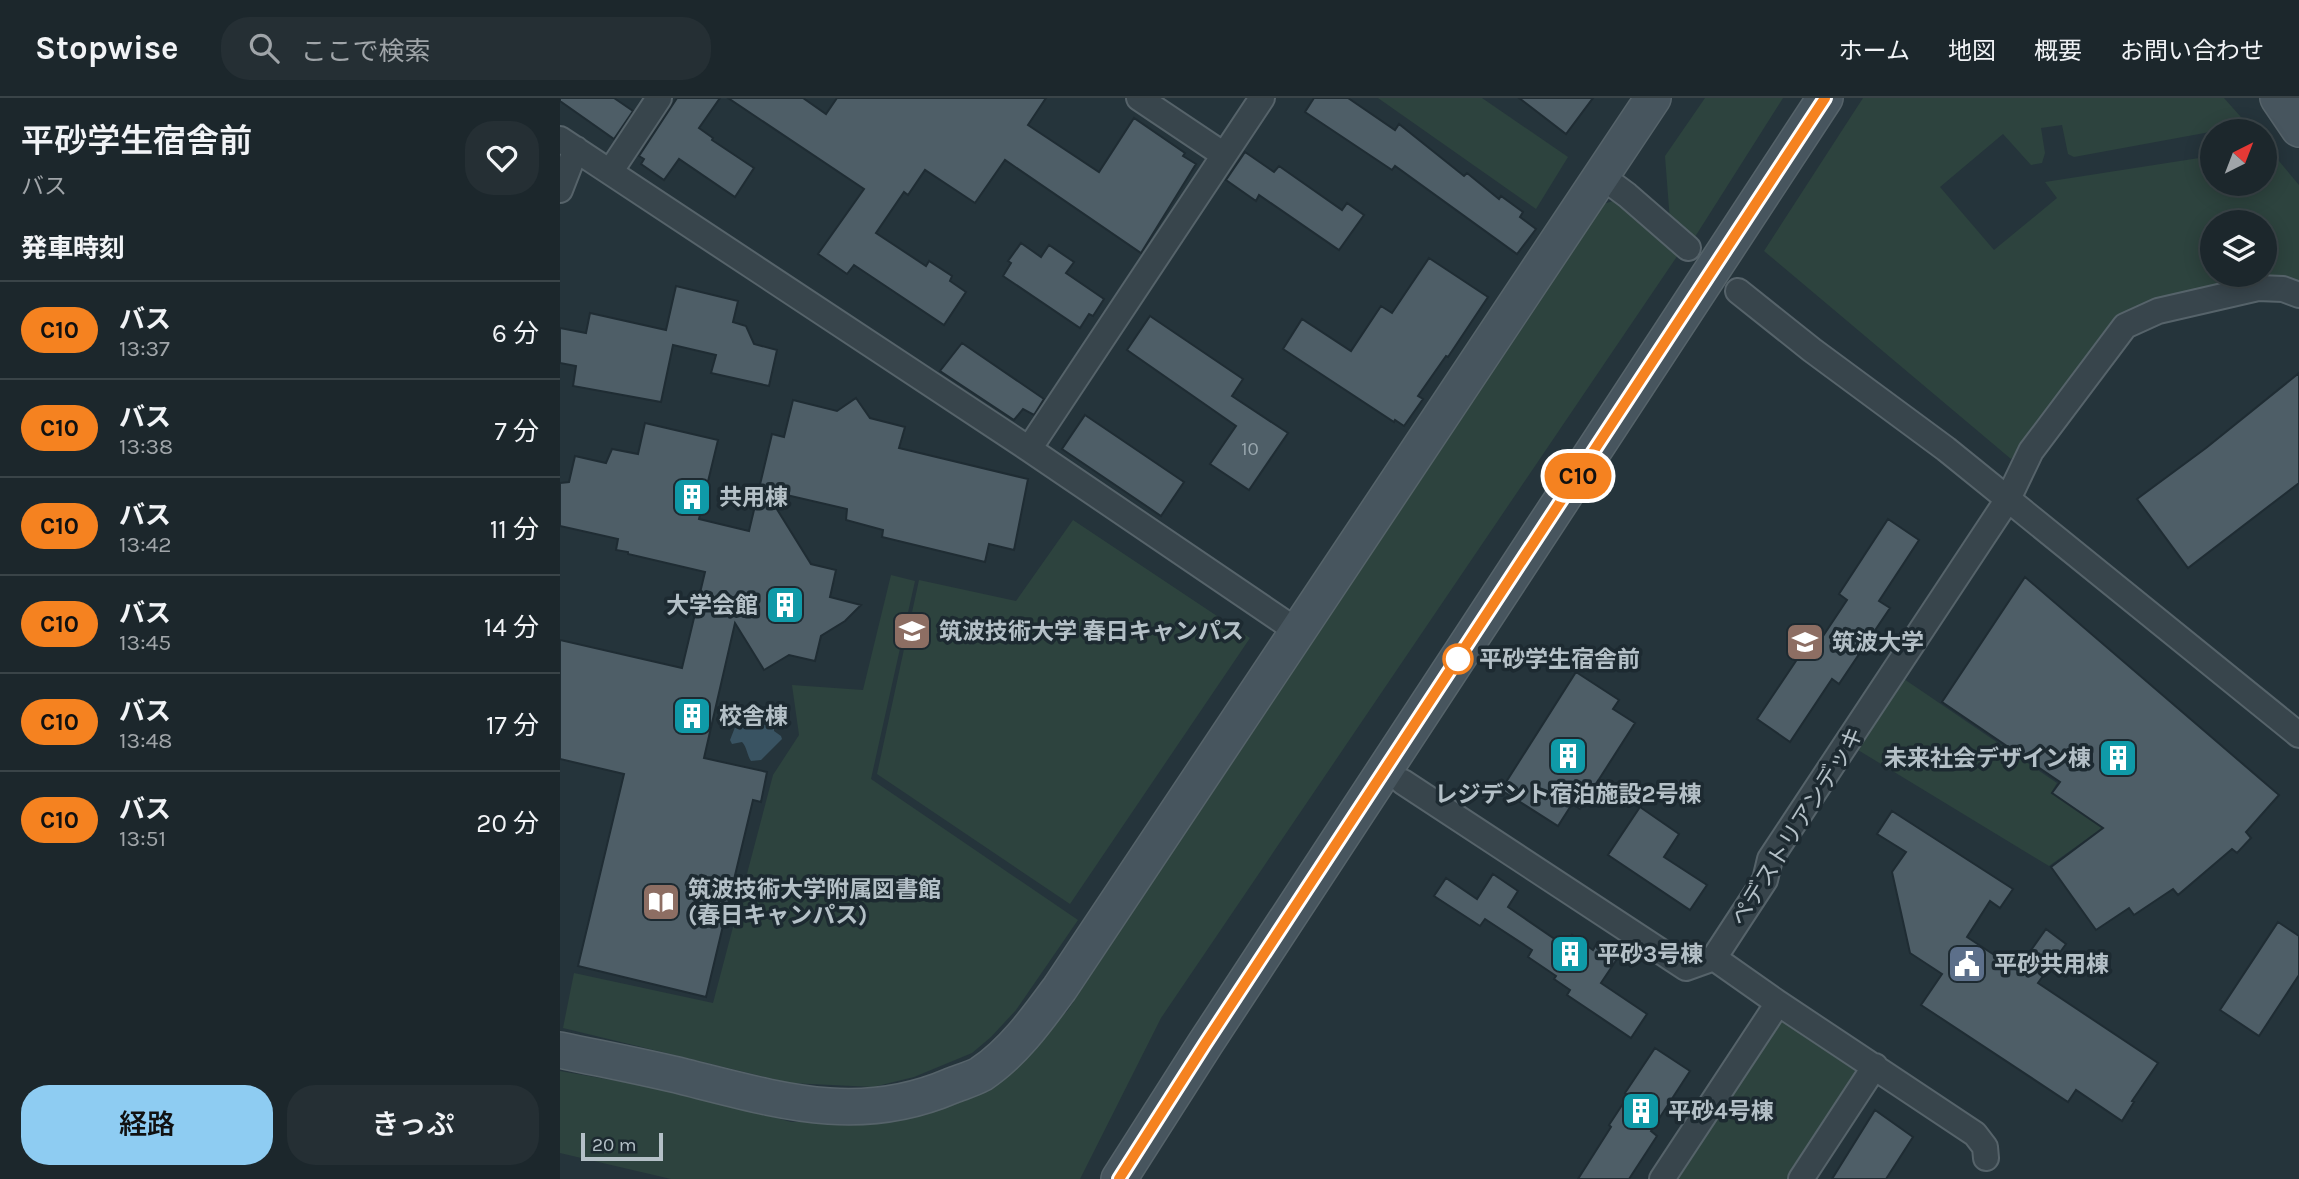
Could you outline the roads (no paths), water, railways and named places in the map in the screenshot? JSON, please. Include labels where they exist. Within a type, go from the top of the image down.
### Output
[{"type":"street","points":[[610,172],[659,98]]},
{"type":"street","points":[[1139,98],[1224,155]]},
{"type":"street","points":[[1029,449],[1262,98]]},
{"type":"street","points":[[560,1050],[792,1103],[842,1107],[889,1105],[930,1095],[981,1074],[1002,1056],[1031,1027],[1060,988],[1653,98]]},
{"type":"street","points":[[1119,1179],[1825,98]]},
{"type":"street","points":[[2278,99],[2299,129]]},
{"type":"street","points":[[560,190],[568,144],[1029,449],[1297,631]]},
{"type":"street","points":[[1600,175],[1688,248]]},
{"type":"street","name":"ペデストリアンデッキ","points":[[1714,958],[1765,880],[1770,859],[2008,499],[2031,451],[2125,326],[2158,311],[2258,288],[2283,289],[2299,295]]},
{"type":"street","points":[[1738,291],[1812,350],[1946,449],[2299,735]]},
{"type":"street","points":[[1403,782],[1686,968],[1714,958],[1975,1134],[1985,1147],[1986,1158]]},
{"type":"street","points":[[1662,1179],[1778,1003]]},
{"type":"street","points":[[1801,1179],[1875,1066]]},
{"type":"water","points":[[741,712],[763,713],[774,720],[774,731],[781,736],[782,739],[761,760],[751,761],[742,742],[732,744],[730,740]]},
{"type":"place","name":"共用棟","points":[[692,497]]},
{"type":"place","name":"大学会館","points":[[785,605]]},
{"type":"place","name":"筑波技術大学 春日キャンパス","points":[[912,631]]},
{"type":"place","name":"筑波大学","points":[[1805,642]]},
{"type":"place","name":"平砂学生宿舎前","points":[[1458,659]]},
{"type":"place","name":"校舎棟","points":[[692,716]]},
{"type":"place","name":"レジデント宿泊施設2号棟","points":[[1568,756]]},
{"type":"place","name":"未来社会デザイン棟","points":[[2118,758]]},
{"type":"place","name":"筑波技術大学附属図書館 (春日キャンパス)","points":[[661,902]]},
{"type":"place","name":"平砂3号棟","points":[[1570,954]]},
{"type":"place","name":"平砂共用棟","points":[[1967,964]]},
{"type":"place","name":"平砂4号棟","points":[[1641,1111]]}]
